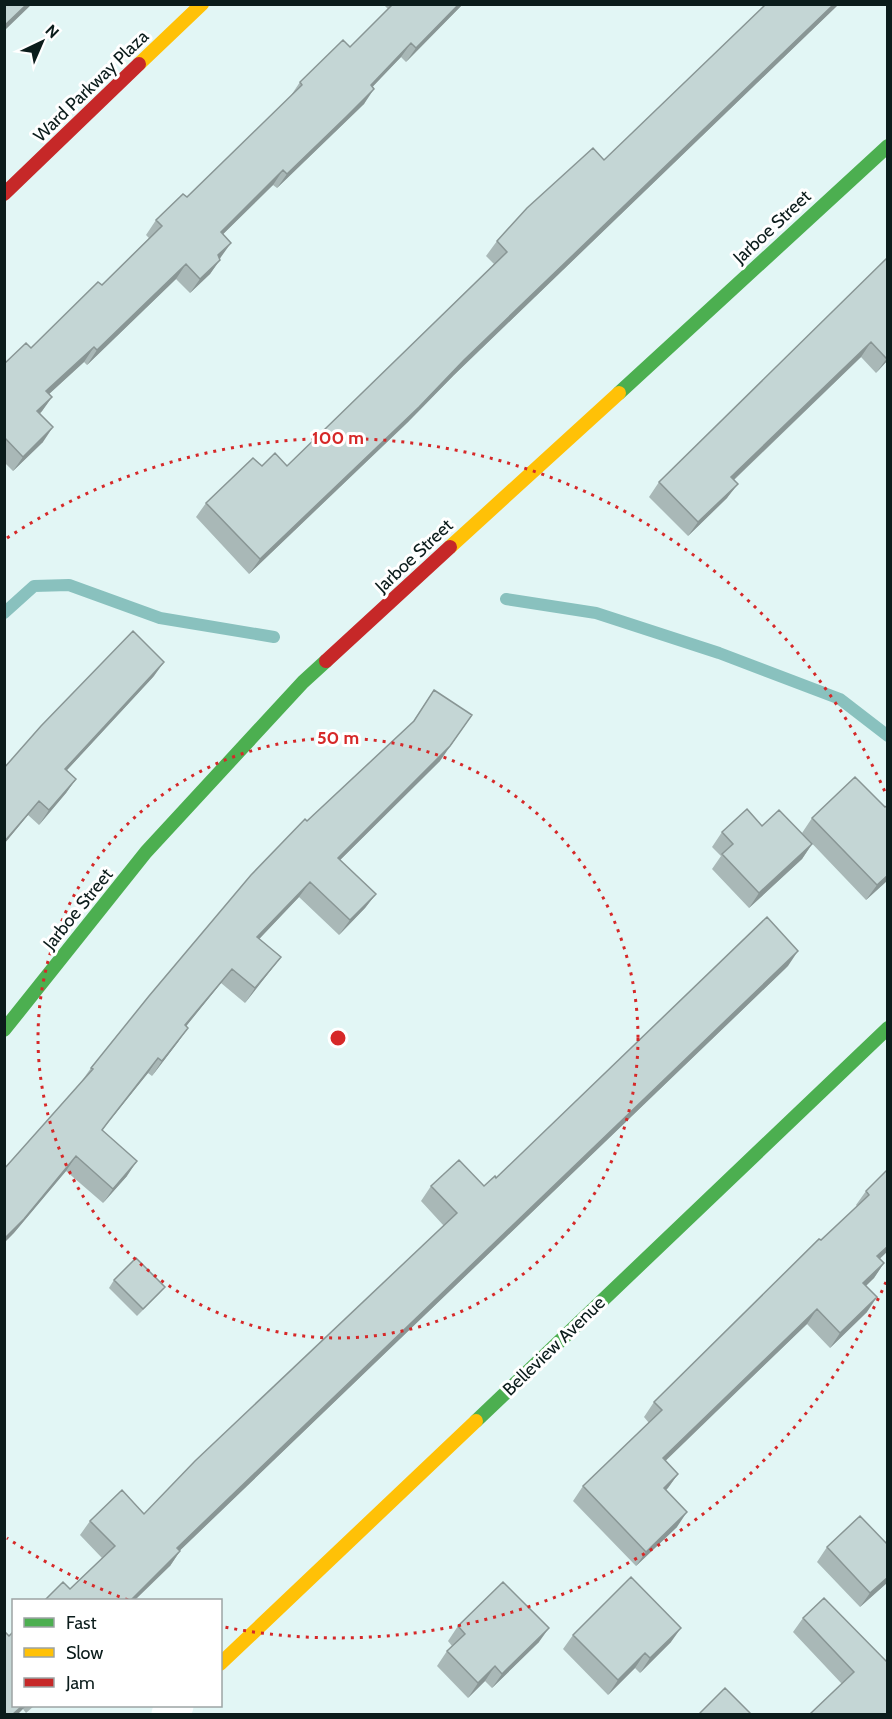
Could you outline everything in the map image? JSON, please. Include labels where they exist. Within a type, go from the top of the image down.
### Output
[{"type":"street","name":"Ward Parkway Plaza","points":[[4,194],[202,4]]},
{"type":"street","name":"Jarboe Street","points":[[4,1030],[146,852],[303,682],[888,146]]},
{"type":"street","name":"Belleview Avenue","points":[[222,1662],[888,1028]]},
{"type":"building","points":[[4,4],[27,4],[4,26]]},
{"type":"building","points":[[393,4],[459,4],[416,48],[411,43],[371,85],[374,89],[346,117],[287,174],[283,170],[221,232],[231,243],[218,255],[220,260],[200,279],[186,264],[97,350],[94,347],[46,391],[52,397],[37,411],[53,427],[23,457],[4,439],[4,364],[26,343],[31,348],[98,282],[102,285],[162,226],[156,220],[183,194],[187,197],[302,85],[300,82],[343,40],[350,47]]},
{"type":"building","points":[[766,4],[834,4],[260,559],[206,503],[253,458],[262,466],[275,453],[287,466],[507,252],[497,241],[527,208],[593,148],[604,160]]},
{"type":"building","points":[[888,257],[888,357],[886,358],[871,342],[731,477],[738,484],[698,522],[659,482]]},
{"type":"building","points":[[133,631],[164,662],[65,769],[76,779],[49,810],[39,801],[4,842],[4,768],[41,726]]},
{"type":"building","points":[[434,690],[472,715],[450,746],[338,858],[376,894],[350,920],[310,882],[257,937],[281,957],[255,988],[232,969],[185,1025],[188,1028],[162,1061],[158,1058],[102,1130],[137,1161],[113,1189],[76,1156],[24,1219],[4,1239],[4,1169],[93,1069],[91,1068],[149,996],[251,875],[305,819],[307,821],[414,721]]},
{"type":"building","points":[[855,777],[885,807],[888,805],[888,875],[877,885],[812,818]]},
{"type":"building","points":[[747,809],[762,826],[779,810],[812,844],[759,893],[722,854],[733,844],[722,832]]},
{"type":"building","points":[[767,917],[798,951],[177,1548],[180,1551],[132,1599],[46,1599],[63,1582],[70,1589],[115,1546],[90,1521],[122,1490],[144,1514],[195,1461],[457,1213],[431,1186],[459,1160],[484,1186],[495,1176],[496,1178]]},
{"type":"building","points":[[888,1169],[888,1246],[877,1256],[884,1263],[863,1283],[877,1297],[840,1333],[817,1309],[663,1458],[678,1474],[664,1488],[687,1512],[646,1552],[583,1486],[662,1410],[654,1402],[819,1239],[821,1240],[869,1195],[866,1191]]},
{"type":"building","points":[[136,1258],[165,1287],[143,1309],[114,1280]]},
{"type":"building","points":[[860,1516],[888,1545],[888,1577],[870,1593],[827,1547]]},
{"type":"building","points":[[631,1577],[681,1628],[650,1658],[645,1653],[618,1680],[573,1635]]},
{"type":"building","points":[[503,1582],[549,1628],[502,1674],[495,1666],[478,1683],[447,1651],[465,1634],[458,1626]]},
{"type":"building","points":[[824,1598],[888,1663],[888,1714],[810,1714],[854,1672],[803,1618]]},
{"type":"building","points":[[12,1633],[12,1707],[21,1707],[13,1714],[4,1714],[4,1634],[9,1636]]},
{"type":"building","points":[[725,1688],[751,1714],[700,1713]]},
{"type":"waterway","points":[[4,613],[34,586],[69,585],[160,618],[274,637]]},
{"type":"waterway","points":[[506,599],[596,613],[719,653],[840,699],[888,736]]},
{"type":"traffic: fast","points":[[619,393],[888,146]]},
{"type":"traffic: fast","points":[[4,1030],[146,852],[303,682],[326,661]]},
{"type":"traffic: fast","points":[[476,1421],[888,1028]]},
{"type":"traffic: slow","points":[[139,64],[202,4]]},
{"type":"traffic: slow","points":[[450,547],[619,393]]},
{"type":"traffic: slow","points":[[222,1662],[476,1421]]},
{"type":"traffic: jam","points":[[4,194],[139,64]]},
{"type":"traffic: jam","points":[[326,661],[450,547]]}]
